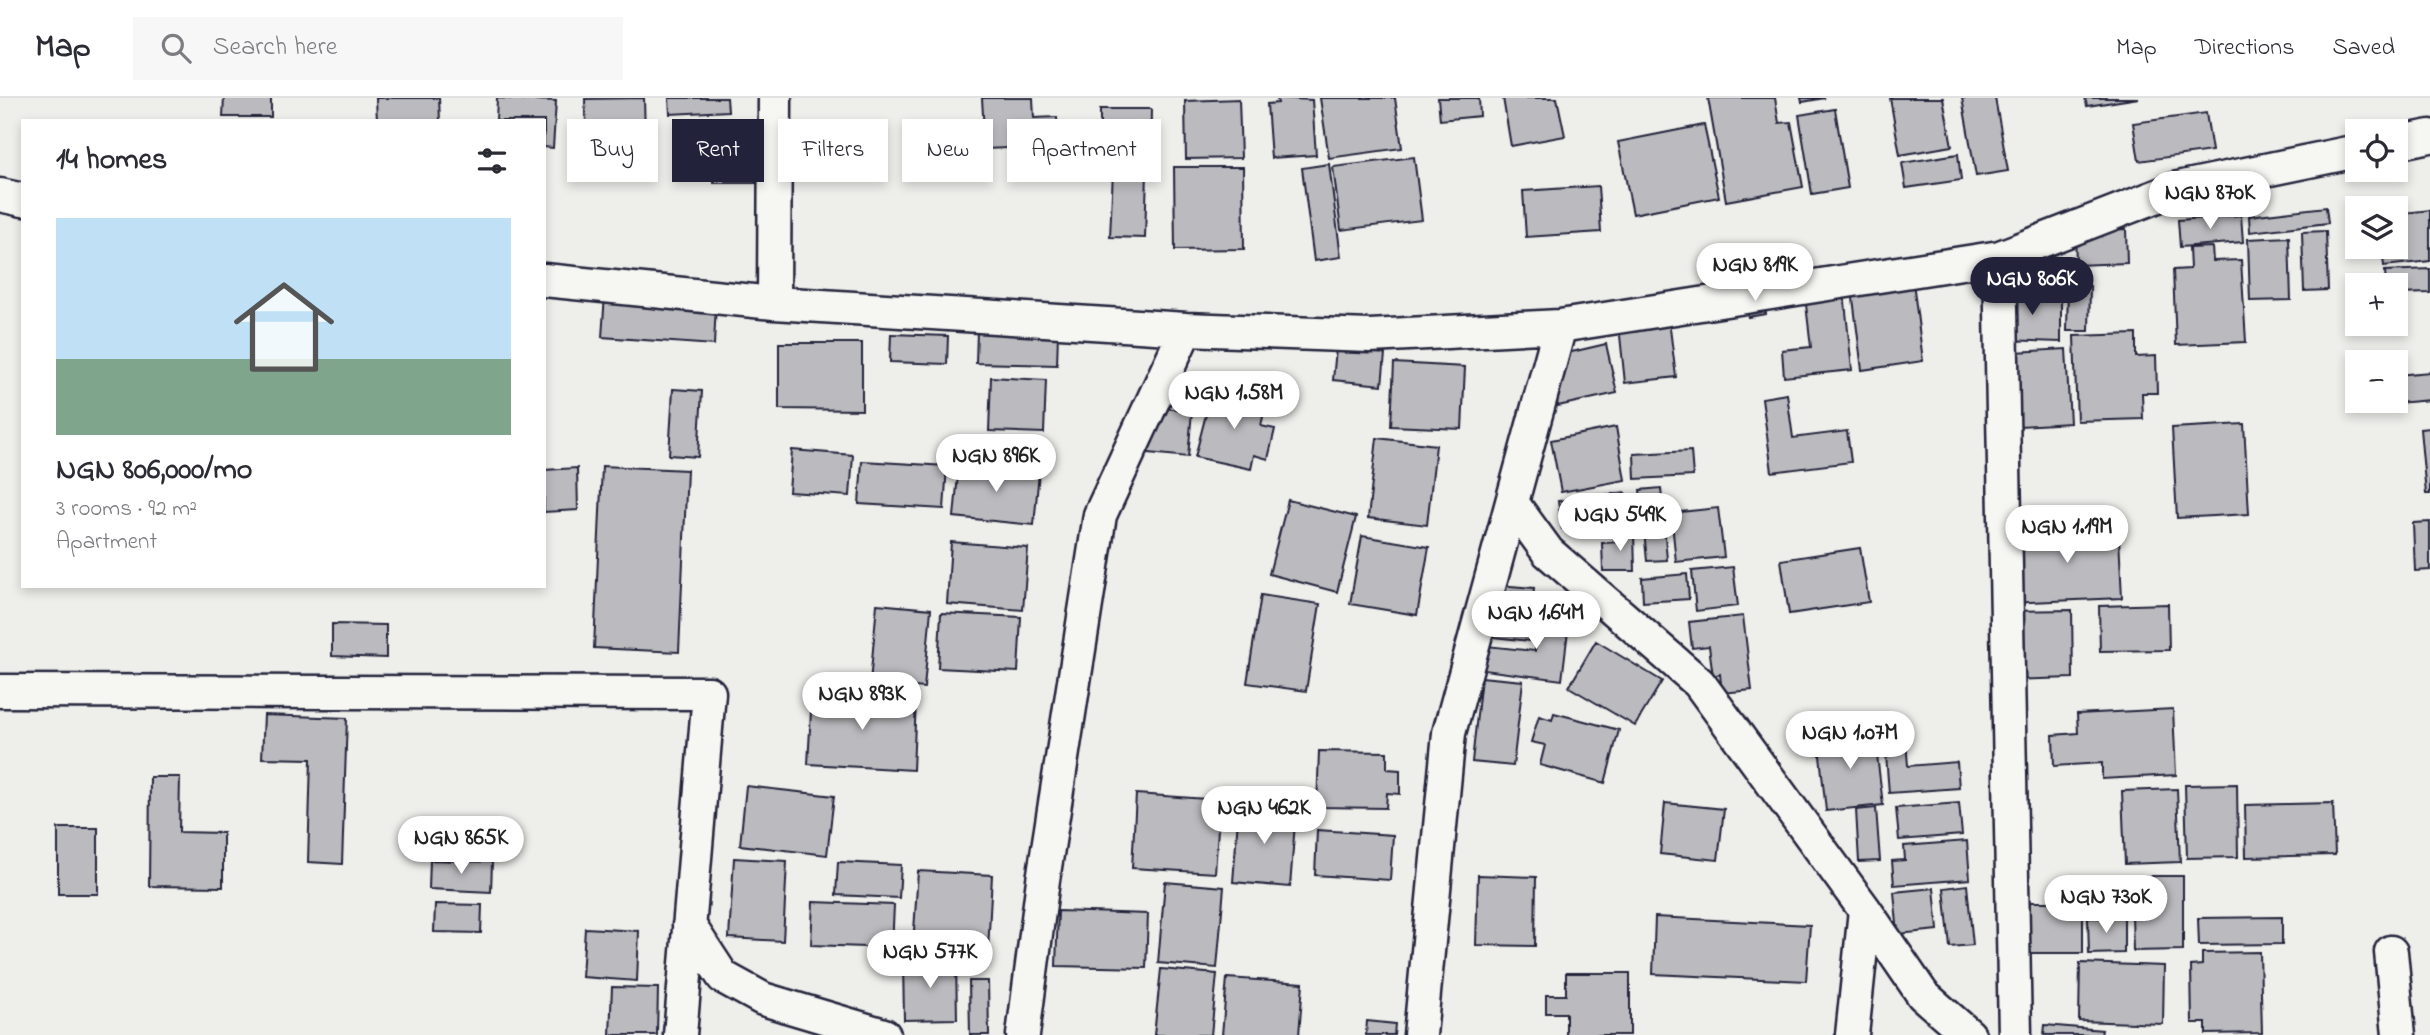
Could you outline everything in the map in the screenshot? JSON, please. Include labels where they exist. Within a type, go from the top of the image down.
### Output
[{"type":"street","points":[[774,303],[775,98]]},
{"type":"street","points":[[2408,141],[2430,136]]},
{"type":"street","points":[[546,280],[774,303],[1186,329],[1370,336],[1560,326],[2000,257],[2178,188],[2345,153]]},
{"type":"street","points":[[0,195],[21,200]]},
{"type":"street","points":[[2000,257],[2015,1035]]},
{"type":"street","points":[[1420,1035],[1449,733],[1560,326]]},
{"type":"street","points":[[1023,1035],[1043,880],[1100,515],[1186,329]]},
{"type":"street","points":[[1513,504],[1548,552],[1699,683],[1865,909],[1923,995],[1969,1035]]},
{"type":"street","points":[[0,691],[709,693],[680,1035]]},
{"type":"street","points":[[1852,1035],[1865,909]]},
{"type":"street","points":[[689,925],[723,977],[763,999],[884,1035]]},
{"type":"street","points":[[2391,952],[2399,1035]]},
{"type":"building","points":[[224,98],[271,98],[271,117],[223,117]]},
{"type":"building","points":[[376,98],[439,98],[440,119],[377,119]]},
{"type":"building","points":[[497,98],[556,101],[553,148],[546,147],[546,119],[496,119]]},
{"type":"building","points":[[644,98],[645,119],[586,119],[585,99]]},
{"type":"building","points":[[669,98],[727,98],[728,111],[670,114]]},
{"type":"building","points":[[982,98],[1033,98],[1034,118],[1057,119],[1007,119],[1007,148],[993,149],[993,119],[983,119]]},
{"type":"building","points":[[1277,98],[1312,100],[1316,155],[1271,158],[1267,104],[1278,103]]},
{"type":"building","points":[[1320,98],[1395,98],[1402,148],[1329,158]]},
{"type":"building","points":[[1438,98],[1479,98],[1480,116],[1440,120]]},
{"type":"building","points":[[1503,98],[1557,98],[1565,136],[1511,146]]},
{"type":"building","points":[[1708,98],[1775,98],[1779,123],[1791,122],[1803,187],[1726,201]]},
{"type":"building","points":[[1801,98],[1825,98],[1802,102]]},
{"type":"building","points":[[1890,98],[1943,98],[1952,146],[1900,155]]},
{"type":"building","points":[[1962,98],[1995,98],[2008,171],[1976,176]]},
{"type":"building","points":[[2085,98],[2139,98],[2087,106]]},
{"type":"building","points":[[1239,99],[1241,158],[1186,159],[1185,101]]},
{"type":"building","points":[[1100,109],[1151,109],[1151,119],[1100,119]]},
{"type":"building","points":[[1835,109],[1848,188],[1812,194],[1799,115]]},
{"type":"building","points":[[2206,113],[2212,151],[2139,161],[2133,123]]},
{"type":"building","points":[[1704,125],[1719,197],[1633,214],[1618,142]]},
{"type":"building","points":[[1958,154],[1961,180],[1906,188],[1902,163]]},
{"type":"building","points":[[1414,157],[1422,220],[1341,230],[1333,167]]},
{"type":"building","points":[[1329,164],[1341,257],[1314,261],[1302,168]]},
{"type":"building","points":[[1174,167],[1243,167],[1244,249],[1175,250]]},
{"type":"building","points":[[714,182],[756,182],[756,183]]},
{"type":"building","points":[[1112,182],[1147,182],[1145,238],[1110,237]]},
{"type":"building","points":[[1598,186],[1601,232],[1526,237],[1523,191]]},
{"type":"building","points":[[2326,207],[2328,223],[2250,232],[2249,216]]},
{"type":"building","points":[[2430,210],[2430,261],[2384,266],[2383,259],[2408,259],[2408,213]]},
{"type":"building","points":[[2241,215],[2243,242],[2180,247],[2178,220]]},
{"type":"building","points":[[2126,229],[2127,263],[2076,265],[2075,232]]},
{"type":"building","points":[[2326,231],[2328,290],[2304,291],[2302,232]]},
{"type":"building","points":[[2289,237],[2291,300],[2250,301],[2248,239]]},
{"type":"building","points":[[2212,247],[2213,261],[2241,260],[2246,342],[2176,345],[2173,270],[2190,269],[2189,248]]},
{"type":"building","points":[[2061,257],[2062,283],[1976,287],[1975,261]]},
{"type":"building","points":[[2430,269],[2430,293],[2408,294],[2408,273],[2385,271]]},
{"type":"building","points":[[1912,274],[1923,361],[1862,370],[1851,282]]},
{"type":"building","points":[[2068,286],[2090,286],[2089,331],[2067,331]]},
{"type":"building","points":[[1762,289],[1766,314],[1748,317],[1744,291]]},
{"type":"building","points":[[1844,292],[1852,370],[1784,377],[1782,350],[1811,347],[1805,296]]},
{"type":"building","points":[[2004,293],[2061,293],[2061,342],[2003,340]]},
{"type":"building","points":[[605,295],[716,303],[714,345],[602,337]]},
{"type":"building","points":[[1669,320],[1676,377],[1625,383],[1619,326]]},
{"type":"building","points":[[977,331],[1058,333],[1057,365],[976,363]]},
{"type":"building","points":[[891,334],[948,336],[947,364],[890,362]]},
{"type":"building","points":[[2136,334],[2136,357],[2156,356],[2157,393],[2142,393],[2143,419],[2077,421],[2074,336]]},
{"type":"building","points":[[779,343],[862,343],[862,410],[779,409]]},
{"type":"building","points":[[1606,344],[1617,393],[1558,406],[1546,358]]},
{"type":"building","points":[[1336,349],[1385,354],[1382,385],[1333,380]]},
{"type":"building","points":[[2066,349],[2070,423],[2019,426],[2014,352]]},
{"type":"building","points":[[1394,363],[1465,367],[1462,429],[1391,426]]},
{"type":"building","points":[[2430,372],[2430,400],[2408,402],[2408,374]]},
{"type":"building","points":[[991,377],[1046,380],[1044,433],[989,431]]},
{"type":"building","points":[[673,389],[702,391],[698,457],[669,455]]},
{"type":"building","points":[[1212,391],[1266,403],[1261,426],[1275,429],[1268,459],[1254,455],[1251,469],[1195,457]]},
{"type":"building","points":[[1787,394],[1793,438],[1847,431],[1851,462],[1772,472],[1762,398]]},
{"type":"building","points":[[1143,406],[1192,411],[1188,457],[1139,452]]},
{"type":"building","points":[[2244,424],[2249,514],[2177,518],[2172,428]]},
{"type":"building","points":[[1616,427],[1625,480],[1561,492],[1551,440]]},
{"type":"building","points":[[2430,428],[2430,494],[2426,494],[2420,429]]},
{"type":"building","points":[[1377,438],[1436,445],[1427,525],[1368,518]]},
{"type":"building","points":[[792,450],[853,455],[850,496],[789,492]]},
{"type":"building","points":[[1691,451],[1693,476],[1635,479],[1634,454]]},
{"type":"building","points":[[862,461],[947,466],[944,509],[859,504]]},
{"type":"building","points":[[959,464],[1039,472],[1034,525],[954,517]]},
{"type":"building","points":[[602,466],[687,470],[679,652],[594,648]]},
{"type":"building","points":[[577,468],[578,510],[546,512],[546,470]]},
{"type":"building","points":[[1661,488],[1667,560],[1647,561],[1640,490]]},
{"type":"building","points":[[1625,492],[1630,520],[1562,529],[1558,501]]},
{"type":"building","points":[[1288,500],[1356,517],[1337,592],[1269,574]]},
{"type":"building","points":[[1718,508],[1724,557],[1676,562],[1671,513]]},
{"type":"building","points":[[2118,517],[2122,598],[2008,603],[2005,539],[2074,537],[2073,519]]},
{"type":"building","points":[[2430,522],[2430,570],[2415,571],[2413,523]]},
{"type":"building","points":[[1616,532],[1634,532],[1635,571],[1603,571],[1602,543],[1617,542]]},
{"type":"building","points":[[1362,536],[1429,547],[1417,615],[1350,604]]},
{"type":"building","points":[[951,542],[1028,548],[1023,610],[947,604]]},
{"type":"building","points":[[1860,548],[1869,602],[1789,614],[1781,560]]},
{"type":"building","points":[[1733,567],[1738,606],[1696,611],[1692,571]]},
{"type":"building","points":[[1687,574],[1689,599],[1643,602],[1642,578]]},
{"type":"building","points":[[1498,585],[1534,588],[1529,641],[1494,637]]},
{"type":"building","points":[[1261,595],[1320,604],[1306,691],[1247,683]]},
{"type":"building","points":[[877,604],[931,609],[924,688],[870,683]]},
{"type":"building","points":[[2168,604],[2169,650],[2100,651],[2099,606]]},
{"type":"building","points":[[2072,610],[2073,678],[2006,680],[2004,611]]},
{"type":"building","points":[[1540,611],[1570,614],[1562,680],[1484,670],[1487,646],[1535,651]]},
{"type":"building","points":[[941,613],[1021,617],[1018,672],[938,668]]},
{"type":"building","points":[[1743,616],[1752,690],[1722,693],[1720,674],[1713,676],[1709,646],[1692,648],[1689,622]]},
{"type":"building","points":[[332,624],[386,625],[386,658],[332,656]]},
{"type":"building","points":[[1596,641],[1662,681],[1635,726],[1569,687]]},
{"type":"building","points":[[1481,677],[1523,681],[1513,766],[1472,762]]},
{"type":"building","points":[[812,694],[916,700],[913,770],[808,764]]},
{"type":"building","points":[[2173,709],[2176,775],[2102,779],[2102,763],[2054,766],[2053,735],[2078,733],[2077,714]]},
{"type":"building","points":[[1554,713],[1619,730],[1605,783],[1540,765],[1545,745],[1531,742],[1539,716],[1552,720]]},
{"type":"building","points":[[264,715],[347,718],[342,864],[308,862],[311,759],[262,758]]},
{"type":"building","points":[[1905,728],[1908,766],[1957,762],[1959,788],[1889,793],[1884,729]]},
{"type":"building","points":[[1874,730],[1883,805],[1826,811],[1818,737]]},
{"type":"building","points":[[1319,751],[1387,752],[1387,769],[1400,770],[1400,794],[1387,793],[1386,808],[1317,807]]},
{"type":"building","points":[[150,777],[180,777],[179,832],[223,833],[223,887],[149,886]]},
{"type":"building","points":[[2237,784],[2238,857],[2187,858],[2185,785]]},
{"type":"building","points":[[746,786],[834,796],[827,855],[740,845]]},
{"type":"building","points":[[2177,789],[2180,862],[2125,864],[2122,791]]},
{"type":"building","points":[[1136,794],[1220,800],[1215,873],[1132,868]]},
{"type":"building","points":[[1665,803],[1724,809],[1718,860],[1660,854]]},
{"type":"building","points":[[1959,803],[1962,835],[1899,840],[1896,808]]},
{"type":"building","points":[[2333,803],[2335,855],[2246,857],[2245,805]]},
{"type":"building","points":[[1239,805],[1296,810],[1290,887],[1233,882]]},
{"type":"building","points":[[1876,808],[1880,861],[1859,862],[1856,810]]},
{"type":"building","points":[[58,828],[98,828],[98,894],[58,894]]},
{"type":"building","points":[[1317,830],[1393,835],[1390,880],[1315,875]]},
{"type":"building","points":[[1967,841],[1970,879],[1894,885],[1892,861],[1905,860],[1904,846]]},
{"type":"building","points":[[734,858],[787,861],[783,941],[729,938]]},
{"type":"building","points":[[430,860],[492,862],[491,892],[429,889]]},
{"type":"building","points":[[838,862],[901,865],[899,898],[836,895]]},
{"type":"building","points":[[918,871],[992,875],[988,951],[913,946]]},
{"type":"building","points":[[1478,875],[1536,877],[1535,946],[1476,945]]},
{"type":"building","points":[[2131,876],[2183,876],[2183,950],[2133,951]]},
{"type":"building","points":[[1165,882],[1224,887],[1217,968],[1158,963]]},
{"type":"building","points":[[1967,885],[1973,945],[1950,947],[1944,888]]},
{"type":"building","points":[[1934,888],[1938,930],[1898,934],[1894,892]]},
{"type":"building","points":[[813,902],[894,905],[892,948],[811,945]]},
{"type":"building","points":[[2024,902],[2083,902],[2083,953],[2024,953]]},
{"type":"building","points":[[435,904],[482,905],[481,933],[434,932]]},
{"type":"building","points":[[1058,911],[1148,914],[1146,968],[1056,966]]},
{"type":"building","points":[[1655,917],[1810,925],[1806,981],[1653,974]]},
{"type":"building","points":[[2124,917],[2124,953],[2089,954],[2088,918]]},
{"type":"building","points":[[2282,917],[2282,944],[2199,945],[2198,918]]},
{"type":"building","points":[[585,928],[639,931],[637,981],[582,977]]},
{"type":"building","points":[[2260,952],[2262,1033],[2206,1034],[2206,1023],[2192,1023],[2191,966],[2202,965],[2202,953]]},
{"type":"building","points":[[956,959],[957,1019],[904,1020],[903,960]]},
{"type":"building","points":[[2080,963],[2164,966],[2163,1024],[2079,1021]]},
{"type":"building","points":[[1161,969],[1217,974],[1211,1035],[1154,1035]]},
{"type":"building","points":[[1566,973],[1630,973],[1630,1035],[1566,1035],[1566,1013],[1546,1013],[1546,995],[1566,995]]},
{"type":"building","points":[[1227,978],[1303,983],[1299,1035],[1222,1035]]},
{"type":"building","points":[[969,981],[988,981],[989,1035],[970,1035]]},
{"type":"building","points":[[612,987],[658,988],[657,1035],[610,1035]]},
{"type":"building","points":[[1367,1021],[1395,1024],[1394,1035],[1366,1035]]},
{"type":"building","points":[[2045,1025],[2102,1030],[2101,1035],[2044,1035]]}]
